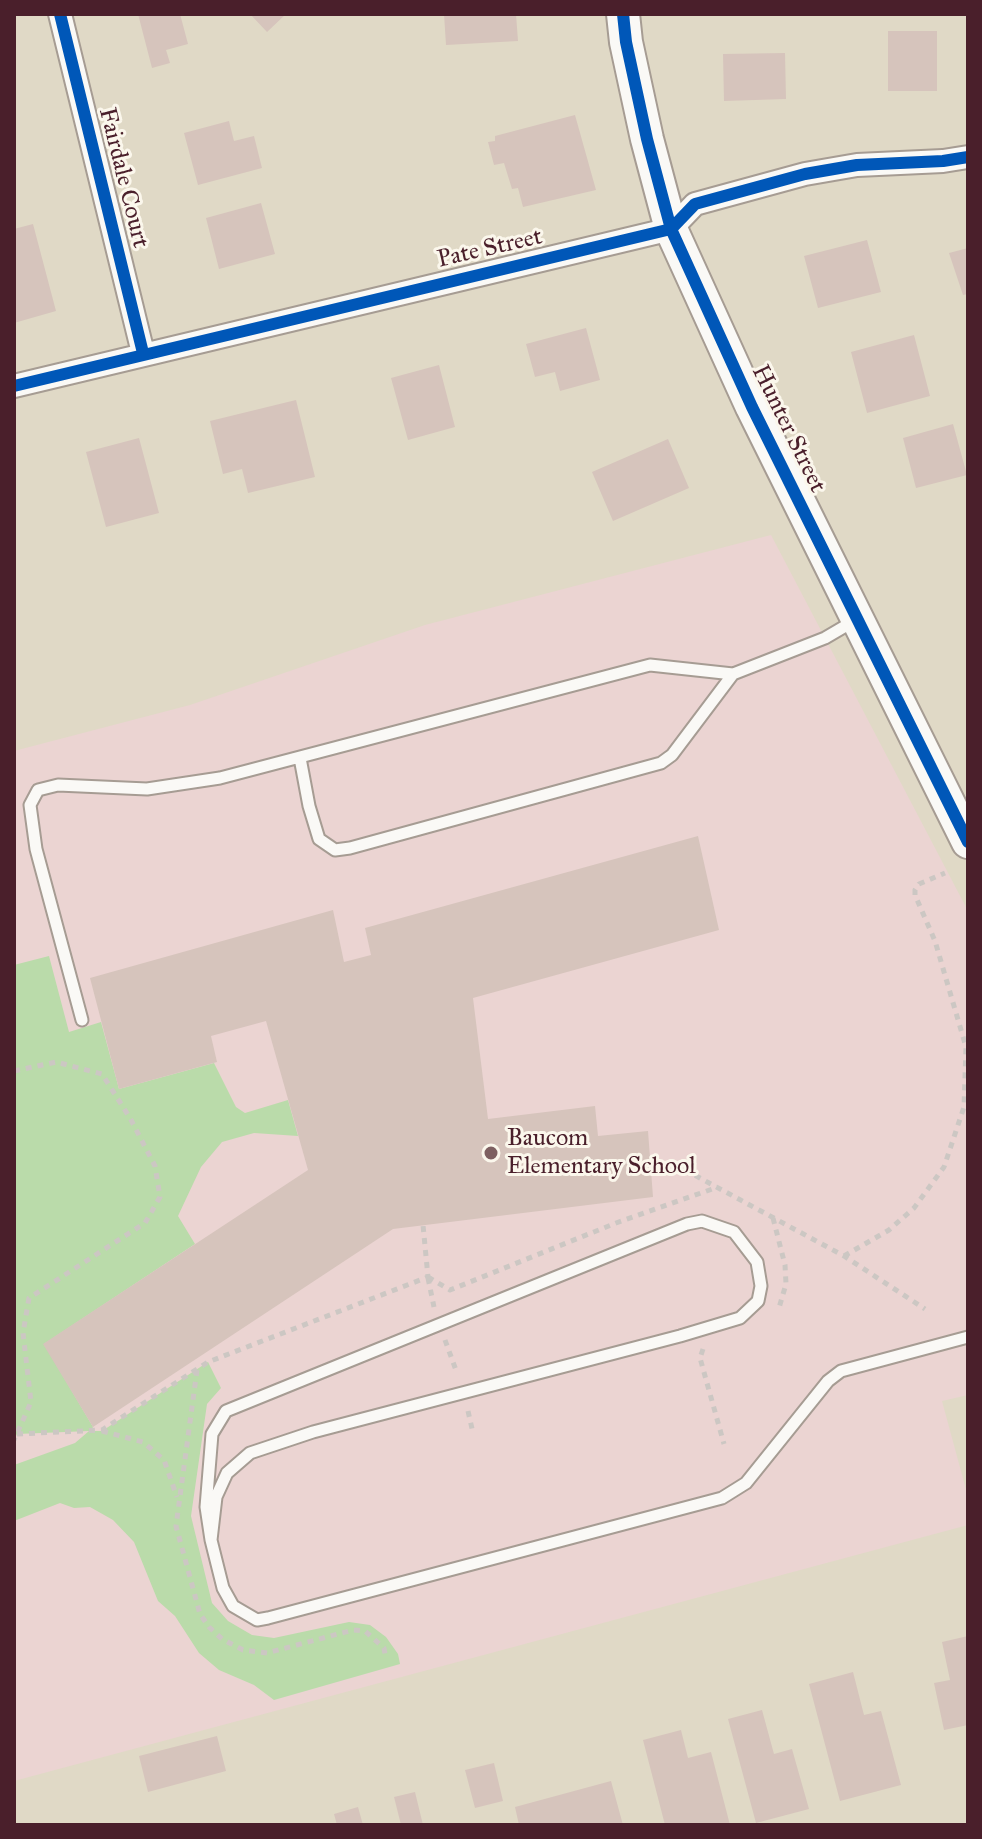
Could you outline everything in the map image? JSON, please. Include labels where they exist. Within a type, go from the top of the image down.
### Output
[{"type":"street","name":"Fairdale Court","points":[[60,14],[143,353]]},
{"type":"street","name":"Hunter Street","points":[[623,14],[647,139],[671,229],[752,407],[857,620],[959,808],[968,842]]},
{"type":"street","name":"Pate Street","points":[[14,386],[671,229],[695,204],[805,174],[857,165],[968,157]]},
{"type":"lane","points":[[82,1020],[36,849],[30,805],[38,790],[58,785],[147,789],[220,778],[650,665],[733,674],[825,638],[857,620]]},
{"type":"lane","points":[[300,758],[319,839],[335,850],[350,848],[661,763],[672,755],[733,674]]},
{"type":"lane","points":[[211,1540],[216,1497],[227,1473],[250,1453],[313,1432],[740,1318],[758,1301],[761,1286],[757,1262],[734,1232],[702,1221],[687,1224],[226,1411],[212,1434],[206,1507],[211,1540],[223,1588],[233,1606],[257,1620],[722,1498],[746,1483],[828,1381],[841,1371],[968,1337]]},
{"type":"path","points":[[844,1256],[889,1230],[914,1208],[944,1167],[964,1107],[966,1047],[953,993],[915,895],[919,884],[945,873]]},
{"type":"path","points":[[14,1071],[56,1062],[102,1074],[155,1166],[160,1197],[145,1223],[29,1298],[23,1333],[31,1402],[16,1437],[101,1431],[143,1442],[164,1460],[178,1502]]},
{"type":"path","points":[[674,1164],[844,1256],[925,1309]]},
{"type":"path","points":[[428,1277],[450,1290],[616,1223],[718,1187]]},
{"type":"path","points":[[423,1225],[434,1309]]},
{"type":"path","points":[[101,1431],[208,1362],[428,1277]]},
{"type":"path","points":[[444,1337],[457,1373]]},
{"type":"path","points":[[467,1406],[473,1433]]},
{"type":"shaded area","name":"Baucom Elementary School","points":[[771,535],[968,911],[968,1395],[942,1401],[968,1497],[968,1525],[14,1781],[14,751],[190,705],[425,625]]},
{"type":"green space","points":[[49,956],[69,1032],[101,1022],[119,1089],[214,1063],[236,1107],[245,1113],[288,1100],[298,1136],[254,1133],[222,1142],[201,1167],[178,1216],[195,1244],[44,1344],[93,1427],[91,1431],[102,1431],[208,1362],[221,1388],[207,1404],[191,1516],[212,1603],[228,1621],[252,1635],[274,1638],[349,1622],[370,1625],[386,1637],[398,1654],[400,1664],[274,1700],[254,1685],[219,1670],[199,1653],[175,1616],[158,1601],[134,1542],[113,1520],[90,1507],[74,1508],[60,1503],[14,1521],[14,1465],[75,1443],[89,1431],[17,1434],[14,1440],[14,965]]},
{"type":"building","points":[[138,14],[180,14],[188,44],[166,50],[170,63],[152,68]]},
{"type":"building","points":[[250,14],[286,14],[267,32]]},
{"type":"building","points":[[444,14],[516,14],[518,41],[446,45]]},
{"type":"building","points":[[888,31],[937,31],[937,91],[888,91]]},
{"type":"building","points":[[785,53],[786,99],[724,101],[723,54]]},
{"type":"building","points":[[575,115],[596,190],[523,207],[518,188],[512,189],[504,163],[494,165],[488,142],[495,141],[495,136]]},
{"type":"building","points":[[229,121],[234,141],[254,136],[262,168],[198,185],[184,133]]},
{"type":"building","points":[[261,203],[275,254],[219,269],[206,218]]},
{"type":"building","points":[[33,224],[56,311],[14,323],[14,229]]},
{"type":"building","points":[[867,240],[881,292],[818,308],[804,256]]},
{"type":"building","points":[[968,248],[968,294],[963,295],[949,253]]},
{"type":"building","points":[[586,328],[600,380],[560,391],[555,372],[535,377],[526,344]]},
{"type":"building","points":[[914,335],[930,396],[867,413],[851,352]]},
{"type":"building","points":[[439,365],[455,427],[408,440],[391,378]]},
{"type":"building","points":[[296,400],[315,477],[248,493],[242,469],[223,474],[210,421]]},
{"type":"building","points":[[953,424],[967,475],[916,488],[903,438]]},
{"type":"building","points":[[139,438],[159,513],[106,527],[86,452]]},
{"type":"building","points":[[668,439],[689,488],[613,521],[592,472]]},
{"type":"building","name":"Baucom Elementary School","points":[[698,836],[719,930],[473,998],[488,1119],[595,1106],[598,1136],[648,1131],[653,1197],[393,1229],[93,1427],[43,1344],[308,1170],[266,1021],[211,1036],[217,1062],[119,1089],[90,978],[333,910],[344,962],[371,955],[365,928]]},
{"type":"building","points":[[968,1636],[968,1725],[944,1730],[934,1683],[950,1680],[942,1642]]},
{"type":"building","points":[[853,1672],[864,1715],[881,1711],[901,1785],[840,1801],[809,1684]]},
{"type":"building","points":[[762,1710],[774,1754],[792,1749],[809,1809],[756,1823],[728,1719]]},
{"type":"building","points":[[681,1730],[688,1758],[711,1752],[730,1825],[665,1825],[643,1740]]},
{"type":"building","points":[[217,1736],[226,1771],[148,1792],[139,1756]]},
{"type":"building","points":[[494,1763],[503,1801],[475,1808],[465,1770]]},
{"type":"building","points":[[611,1781],[623,1825],[519,1825],[515,1807]]},
{"type":"building","points":[[415,1792],[423,1825],[401,1825],[394,1797]]},
{"type":"building","points":[[358,1807],[363,1825],[337,1825],[334,1814]]},
{"type":"cycle path","points":[[60,14],[143,353]]},
{"type":"cycle path","points":[[623,14],[647,139],[671,229],[752,407],[968,842]]},
{"type":"cycle path","points":[[14,386],[671,229],[695,204],[805,174],[857,165],[968,157]]},
{"type":"place","name":"Baucom Elementary School","points":[[491,1153]]}]
